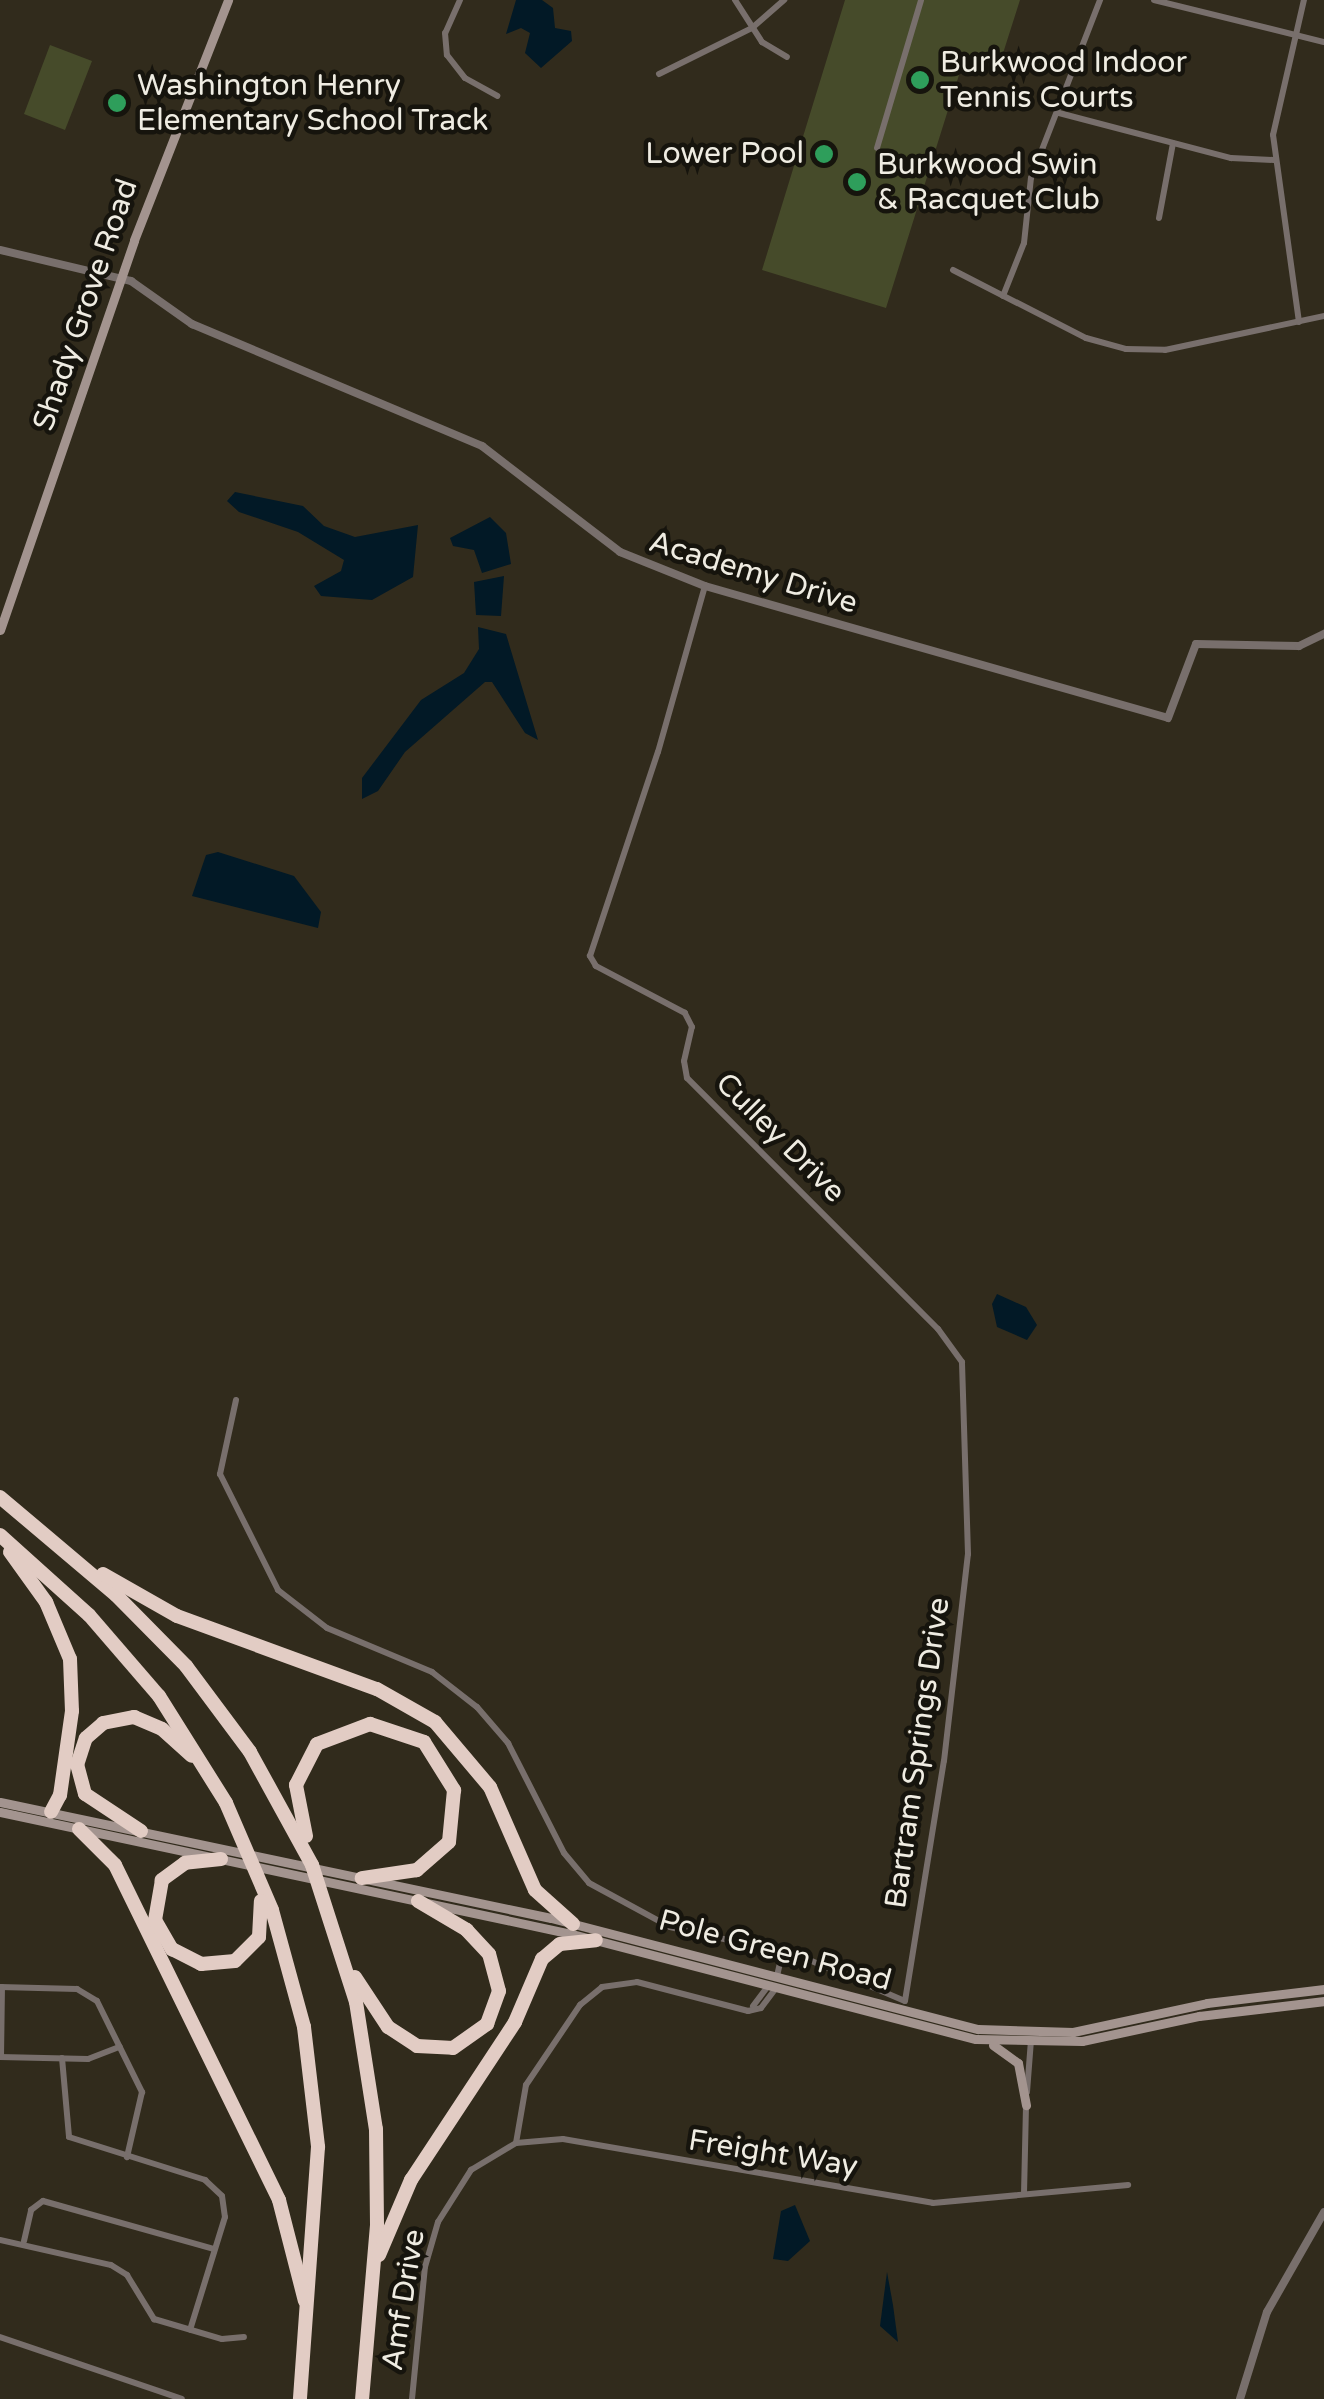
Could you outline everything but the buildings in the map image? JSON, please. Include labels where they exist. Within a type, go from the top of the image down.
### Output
[{"type":"highway","points":[[0,1497],[157,1634],[213,1700],[256,1761],[312,1866]]},
{"type":"highway","points":[[0,1537],[118,1645],[209,1773],[260,1876],[293,1980],[313,2084],[318,2208],[300,2399]]},
{"type":"highway","points":[[0,1537],[46,1602],[70,1659],[72,1711],[60,1795],[50,1812]]},
{"type":"highway","points":[[71,1556],[176,1616],[377,1688],[435,1722],[490,1787],[535,1890],[574,1924]]},
{"type":"highway","points":[[141,1831],[100,1809],[82,1788],[78,1757],[96,1727],[116,1718],[146,1721],[209,1773]]},
{"type":"highway","points":[[356,1882],[429,1864],[446,1848],[455,1822],[454,1790],[438,1756],[390,1726],[341,1730],[304,1759],[296,1800],[312,1866],[346,1962],[376,2129],[374,2270],[362,2399]]},
{"type":"highway","points":[[79,1829],[115,1865],[279,2200],[308,2317]]},
{"type":"highway","points":[[219,1853],[180,1865],[157,1893],[157,1928],[185,1958],[220,1965],[249,1952],[264,1921],[260,1876]]},
{"type":"highway","points":[[346,1962],[380,2017],[402,2040],[444,2050],[475,2037],[498,2000],[494,1963],[467,1930],[418,1901]]},
{"type":"highway","points":[[374,2270],[406,2189],[515,2022],[542,1959],[560,1944],[596,1940]]},
{"type":"main road","name":"Shady Grove Road","points":[[0,630],[121,278],[228,0]]},
{"type":"main road","points":[[0,1802],[141,1831],[219,1853]]},
{"type":"main road","points":[[0,1812],[219,1853]]},
{"type":"main road","name":"Pole Green Road","points":[[219,1853],[346,1875],[356,1882],[418,1901],[770,1984],[1031,2039],[1092,2030],[1207,2003],[1324,1988]]},
{"type":"main road","name":"Pole Green Road","points":[[219,1853],[574,1924],[822,2000],[976,2039],[1031,2039],[1324,2001]]},
{"type":"main road","points":[[976,2039],[1014,2058],[1026,2105]]},
{"type":"street","points":[[460,0],[445,33],[447,56],[465,78],[497,96]]},
{"type":"street","points":[[735,0],[752,28],[787,57]]},
{"type":"street","points":[[659,74],[752,28],[784,0]]},
{"type":"street","points":[[877,148],[922,0]]},
{"type":"street","points":[[1003,296],[1024,243],[1031,178],[1100,0]]},
{"type":"street","points":[[1154,0],[1324,42]]},
{"type":"street","points":[[1298,322],[1274,160],[1273,126],[1304,0]]},
{"type":"street","points":[[1059,113],[1173,144],[1274,160]]},
{"type":"street","points":[[1159,218],[1173,144]]},
{"type":"street","name":"Academy Drive","points":[[0,250],[121,278],[192,324],[488,449],[620,552],[705,586],[1168,718],[1196,644],[1299,646],[1323,635]]},
{"type":"street","points":[[953,270],[1098,343],[1142,351],[1324,316]]},
{"type":"street","name":"Culley Drive","points":[[705,586],[591,960],[685,1013],[692,1028],[684,1062],[688,1078],[959,1354],[967,1511]]},
{"type":"street","points":[[236,1400],[220,1474],[283,1596],[327,1628],[432,1672],[476,1707],[522,1766],[564,1854],[598,1889],[686,1933],[783,1952],[760,2002],[746,2008],[618,1982],[588,1996],[526,2085],[516,2143]]},
{"type":"street","name":"Bartram Springs Drive","points":[[783,1952],[905,2002],[948,1734],[968,1554],[967,1511]]},
{"type":"street","points":[[120,2046],[94,2058],[1,2057],[1,1987],[87,1992],[120,2046],[142,2096],[127,2157]]},
{"type":"street","points":[[1024,2194],[1031,2039]]},
{"type":"street","points":[[62,2058],[66,2134],[214,2186],[226,2210],[190,2330]]},
{"type":"street","name":"Freight Way","points":[[516,2143],[563,2139],[932,2203],[1128,2186]]},
{"type":"street","name":"Amf Drive","points":[[412,2399],[426,2267],[438,2222],[471,2170],[516,2143]]},
{"type":"street","points":[[24,2241],[32,2210],[44,2201],[214,2249]]},
{"type":"street","points":[[1240,2399],[1268,2312],[1324,2212]]},
{"type":"street","points":[[0,2240],[24,2241],[117,2268],[154,2319],[190,2330],[244,2338]]},
{"type":"street","points":[[0,2337],[182,2399]]},
{"type":"green space","name":"Burkwood Swin & Racquet Club","points":[[845,0],[1020,0],[998,69],[964,59],[886,308],[762,270]]},
{"type":"green space","points":[[50,45],[92,61],[65,130],[24,114]]},
{"type":"water","points":[[516,0],[542,0],[553,8],[555,28],[571,31],[572,41],[541,68],[525,53],[530,33],[521,28],[506,34]]},
{"type":"water","points":[[235,492],[303,506],[324,526],[355,537],[418,525],[413,577],[372,600],[321,596],[314,586],[341,571],[344,560],[298,532],[239,512],[227,501]]},
{"type":"water","points":[[490,517],[506,533],[511,564],[482,573],[474,550],[453,546],[450,538]]},
{"type":"water","points":[[504,576],[501,616],[476,615],[474,582]]},
{"type":"water","points":[[478,627],[506,634],[538,740],[525,733],[492,682],[485,682],[405,752],[378,791],[362,799],[362,778],[421,700],[464,673],[479,649]]},
{"type":"water","points":[[218,852],[294,876],[321,912],[318,928],[192,896],[206,855]]},
{"type":"water","points":[[997,1294],[1026,1307],[1037,1325],[1027,1340],[997,1327],[992,1304]]},
{"type":"water","points":[[795,2205],[810,2241],[788,2261],[773,2259],[781,2211]]},
{"type":"water","points":[[887,2272],[893,2305],[898,2342],[880,2326]]},
{"type":"place","name":"Burkwood Indoor Tennis Courts","points":[[920,80]]},
{"type":"place","name":"Washington Henry Elementary School Track","points":[[117,103]]},
{"type":"place","name":"Lower Pool","points":[[824,154]]},
{"type":"place","name":"Burkwood Swin & Racquet Club","points":[[857,182]]}]
